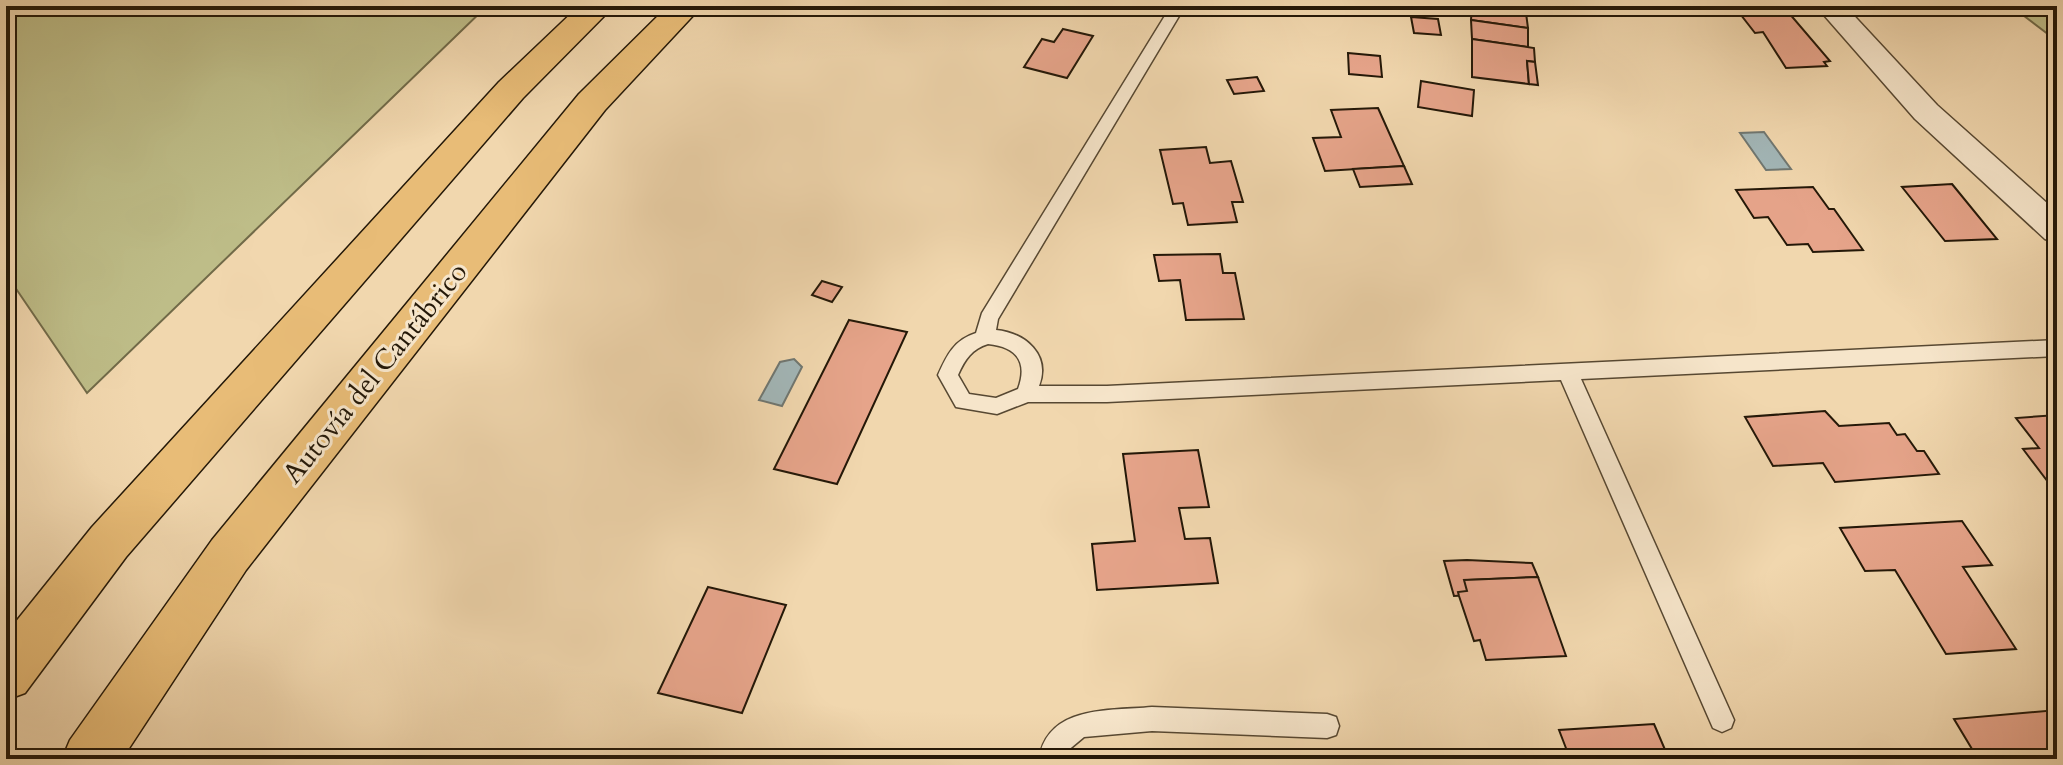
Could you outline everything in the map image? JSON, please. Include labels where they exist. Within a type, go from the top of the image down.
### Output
[{"type":"highway","points":[[6,675],[109,542],[511,90],[598,6]]},
{"type":"highway","name":"Autovía del Cantábrico","points":[[90,759],[229,555],[592,102],[686,6]]},
{"type":"street","points":[[1830,6],[1926,112],[2057,231]]},
{"type":"lane","points":[[985,337],[989,318],[1178,6]]},
{"type":"lane","points":[[1026,394],[1033,383],[1034,364],[1027,350],[1012,338],[985,337],[963,345],[951,358],[948,375],[963,401],[997,406],[1026,394],[1123,394],[2057,348]]},
{"type":"lane","points":[[1568,373],[1722,720]]},
{"type":"lane","points":[[1052,759],[1054,746],[1079,725],[1152,719],[1327,726]]},
{"type":"shaded area","points":[[6,6],[487,6],[87,393],[6,274]]},
{"type":"shaded area","points":[[2011,6],[2057,6],[2057,41]]},
{"type":"shaded area","points":[[1764,132],[1791,169],[1766,170],[1740,133]]},
{"type":"shaded area","points":[[794,359],[802,367],[782,406],[759,400],[780,362]]},
{"type":"building","points":[[1438,6],[1472,6],[1473,16],[1436,7]]},
{"type":"building","points":[[1472,6],[1526,13],[1528,28],[1471,20]]},
{"type":"building","points":[[1734,6],[1783,6],[1830,61],[1824,62],[1827,66],[1786,68],[1763,32],[1755,33]]},
{"type":"building","points":[[1411,17],[1438,19],[1441,35],[1414,33]]},
{"type":"building","points":[[1471,20],[1528,28],[1528,47],[1472,39]]},
{"type":"building","points":[[1063,29],[1093,36],[1067,78],[1024,67],[1042,39],[1054,42]]},
{"type":"building","points":[[1472,39],[1534,48],[1535,62],[1527,61],[1529,84],[1472,77]]},
{"type":"building","points":[[1348,53],[1380,56],[1382,77],[1349,74]]},
{"type":"building","points":[[1527,61],[1535,62],[1538,85],[1529,84]]},
{"type":"building","points":[[1257,77],[1264,91],[1234,94],[1227,80]]},
{"type":"building","points":[[1421,81],[1474,90],[1472,116],[1418,107]]},
{"type":"building","points":[[1378,108],[1404,166],[1325,171],[1313,138],[1341,137],[1331,110]]},
{"type":"building","points":[[1206,147],[1210,163],[1231,161],[1243,202],[1232,202],[1237,222],[1188,225],[1183,203],[1173,204],[1160,150]]},
{"type":"building","points":[[1404,166],[1412,184],[1360,187],[1353,169]]},
{"type":"building","points":[[1952,184],[1997,239],[1945,241],[1902,187]]},
{"type":"building","points":[[1813,187],[1829,209],[1834,209],[1863,250],[1813,252],[1808,244],[1787,245],[1768,217],[1754,218],[1736,190]]},
{"type":"building","points":[[1220,254],[1223,273],[1235,273],[1244,319],[1186,320],[1180,280],[1159,281],[1154,255]]},
{"type":"building","points":[[822,281],[842,287],[832,302],[812,295]]},
{"type":"building","points":[[849,320],[907,332],[837,484],[774,469]]},
{"type":"building","points":[[1825,411],[1839,426],[1889,423],[1897,435],[1905,434],[1917,451],[1924,451],[1939,474],[1835,482],[1823,463],[1773,466],[1745,417]]},
{"type":"building","points":[[2057,415],[2057,485],[2051,486],[2023,449],[2039,448],[2016,418]]},
{"type":"building","points":[[1198,450],[1209,507],[1179,508],[1185,539],[1210,538],[1218,583],[1097,590],[1092,544],[1135,541],[1123,454]]},
{"type":"building","points":[[1962,521],[1992,565],[1963,567],[2016,649],[1946,654],[1895,570],[1865,571],[1840,528]]},
{"type":"building","points":[[1444,561],[1532,563],[1538,577],[1469,580],[1473,595],[1454,596]]},
{"type":"building","points":[[1538,577],[1566,656],[1486,660],[1480,640],[1474,641],[1459,596],[1458,592],[1467,591],[1464,580]]},
{"type":"building","points":[[708,587],[786,605],[742,713],[658,693]]},
{"type":"building","points":[[2057,710],[2057,759],[1978,759],[1954,719]]},
{"type":"building","points":[[1654,724],[1669,759],[1531,759],[1569,756],[1559,730]]}]
